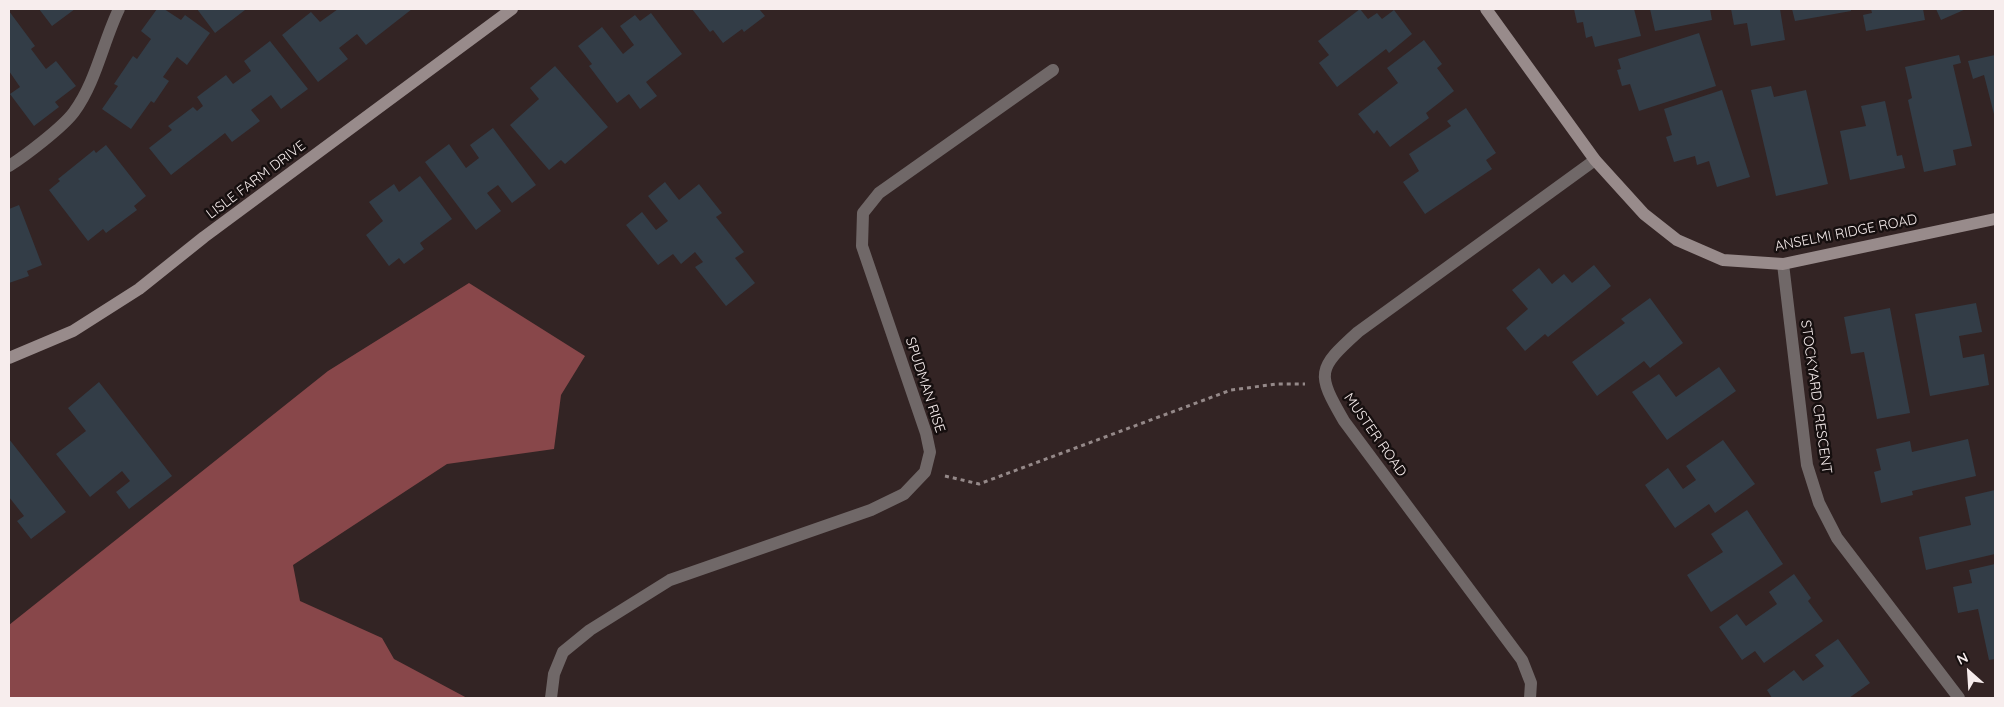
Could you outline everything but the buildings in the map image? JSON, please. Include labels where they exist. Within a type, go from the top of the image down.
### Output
[{"type":"street","points":[[10,164],[74,112],[91,81],[108,32],[119,9]]},
{"type":"street","name":"LISLE FARM DRIVE","points":[[9,358],[73,331],[139,289],[204,238],[512,9]]},
{"type":"street","name":"ANSELMI RIDGE ROAD","points":[[1486,9],[1595,160],[1644,214],[1677,240],[1723,260],[1783,264],[1995,219]]},
{"type":"street","name":"SPUDMAN RISE","points":[[925,472],[930,452],[926,433],[862,246],[863,213],[879,193],[1053,70]]},
{"type":"street","points":[[1326,384],[1325,371],[1328,361],[1358,332],[1595,160]]},
{"type":"street","name":"STOCKYARD CRESCENT","points":[[1783,264],[1807,464],[1819,503],[1837,538],[1959,698]]},
{"type":"street","name":"MUSTER ROAD","points":[[1326,384],[1330,396],[1344,421],[1522,660],[1531,683],[1530,698]]},
{"type":"street","points":[[551,698],[554,674],[563,652],[590,630],[670,580],[872,510],[904,494],[925,472]]},
{"type":"path","points":[[925,472],[979,484],[1231,390],[1277,384],[1326,384]]},
{"type":"shaded area","points":[[469,283],[585,356],[561,395],[554,449],[447,464],[293,565],[300,601],[382,638],[394,659],[467,698],[9,698],[9,625],[328,371]]}]
